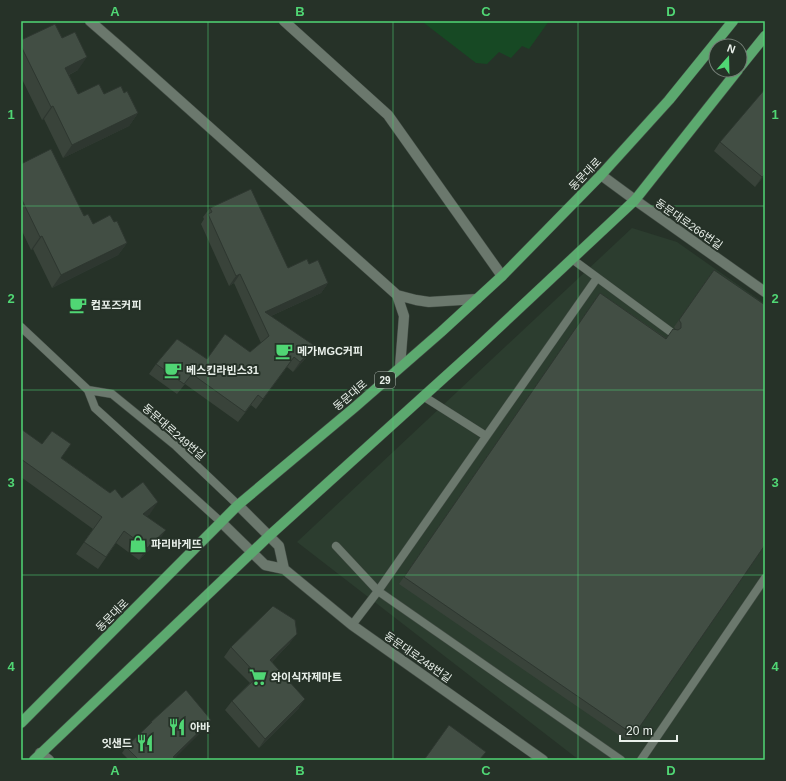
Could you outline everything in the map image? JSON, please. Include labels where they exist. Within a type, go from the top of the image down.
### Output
[{"type":"main road","name":"동문대로","points":[[21,723],[238,505],[400,367],[502,276],[601,175],[669,100],[733,21]]},
{"type":"main road","points":[[748,57],[765,36]]},
{"type":"main road","points":[[37,756],[270,536],[478,347],[635,200],[732,78]]},
{"type":"street","points":[[90,21],[398,295],[429,302],[477,299]]},
{"type":"street","points":[[284,21],[388,114],[502,276]]},
{"type":"street","name":"동문대로266번길","points":[[601,175],[765,292]]},
{"type":"street","points":[[398,295],[404,316],[400,367]]},
{"type":"street","points":[[238,505],[279,546],[284,569]]},
{"type":"street","name":"동문대로248번길","points":[[221,522],[265,565],[284,569],[352,625],[543,760]]},
{"type":"street","points":[[37,756],[49,760]]},
{"type":"lane","points":[[572,259],[671,332]]},
{"type":"lane","points":[[352,625],[378,591],[597,278]]},
{"type":"lane","points":[[21,327],[88,390],[95,408],[221,522]]},
{"type":"lane","name":"동문대로249번길","points":[[88,390],[112,394],[176,446],[238,505]]},
{"type":"lane","points":[[423,396],[486,436]]},
{"type":"lane","points":[[336,546],[378,591],[621,760]]},
{"type":"lane","points":[[641,760],[765,578]]},
{"type":"shaded area","points":[[632,228],[677,242],[765,304],[765,760],[579,760],[297,542]]},
{"type":"green space","points":[[425,21],[549,21],[529,49],[522,46],[511,58],[499,52],[487,64],[476,63],[424,23]]},
{"type":"building","points":[[55,24],[62,38],[75,32],[87,57],[65,68],[78,94],[99,84],[104,94],[121,86],[124,93],[127,91],[138,113],[72,145],[53,106],[51,107],[21,46],[21,40]]},
{"type":"building","points":[[765,89],[765,174],[762,177],[720,142]]},
{"type":"building","points":[[51,149],[84,216],[88,214],[93,224],[110,215],[114,222],[117,221],[127,243],[61,275],[21,198],[21,164]]},
{"type":"building","points":[[251,189],[288,268],[307,259],[309,264],[318,260],[328,283],[265,312],[315,346],[300,362],[294,357],[263,399],[258,395],[245,412],[192,374],[184,384],[156,364],[177,339],[207,359],[225,334],[250,352],[269,336],[240,274],[236,276],[208,214],[212,212],[210,208]]},
{"type":"building","points":[[714,270],[765,305],[765,545],[634,735],[404,577],[600,293],[666,339],[673,329],[678,330],[681,328],[681,323],[679,320]]},
{"type":"building","points":[[21,429],[42,444],[52,431],[71,444],[61,458],[110,493],[115,489],[122,498],[143,482],[158,502],[143,514],[166,530],[147,548],[124,531],[106,557],[84,542],[102,517],[21,459]]},
{"type":"building","name":"와이식자제마트","points":[[273,606],[295,620],[297,634],[270,660],[305,699],[265,739],[232,701],[258,676],[231,647]]},
{"type":"building","points":[[186,690],[211,720],[173,757],[177,760],[139,760],[126,747]]},
{"type":"building","points":[[449,725],[486,752],[480,759],[481,760],[424,760]]},
{"type":"place","name":"컴포즈커피","points":[[78,305]]},
{"type":"place","name":"메가MGC커피","points":[[284,351]]},
{"type":"place","name":"베스킨라빈스31","points":[[173,370]]},
{"type":"place","name":"파리바게뜨","points":[[138,544]]},
{"type":"place","name":"와이식자제마트","points":[[258,677]]},
{"type":"place","name":"아바","points":[[177,727]]},
{"type":"place","name":"잇샌드","points":[[145,743]]}]
